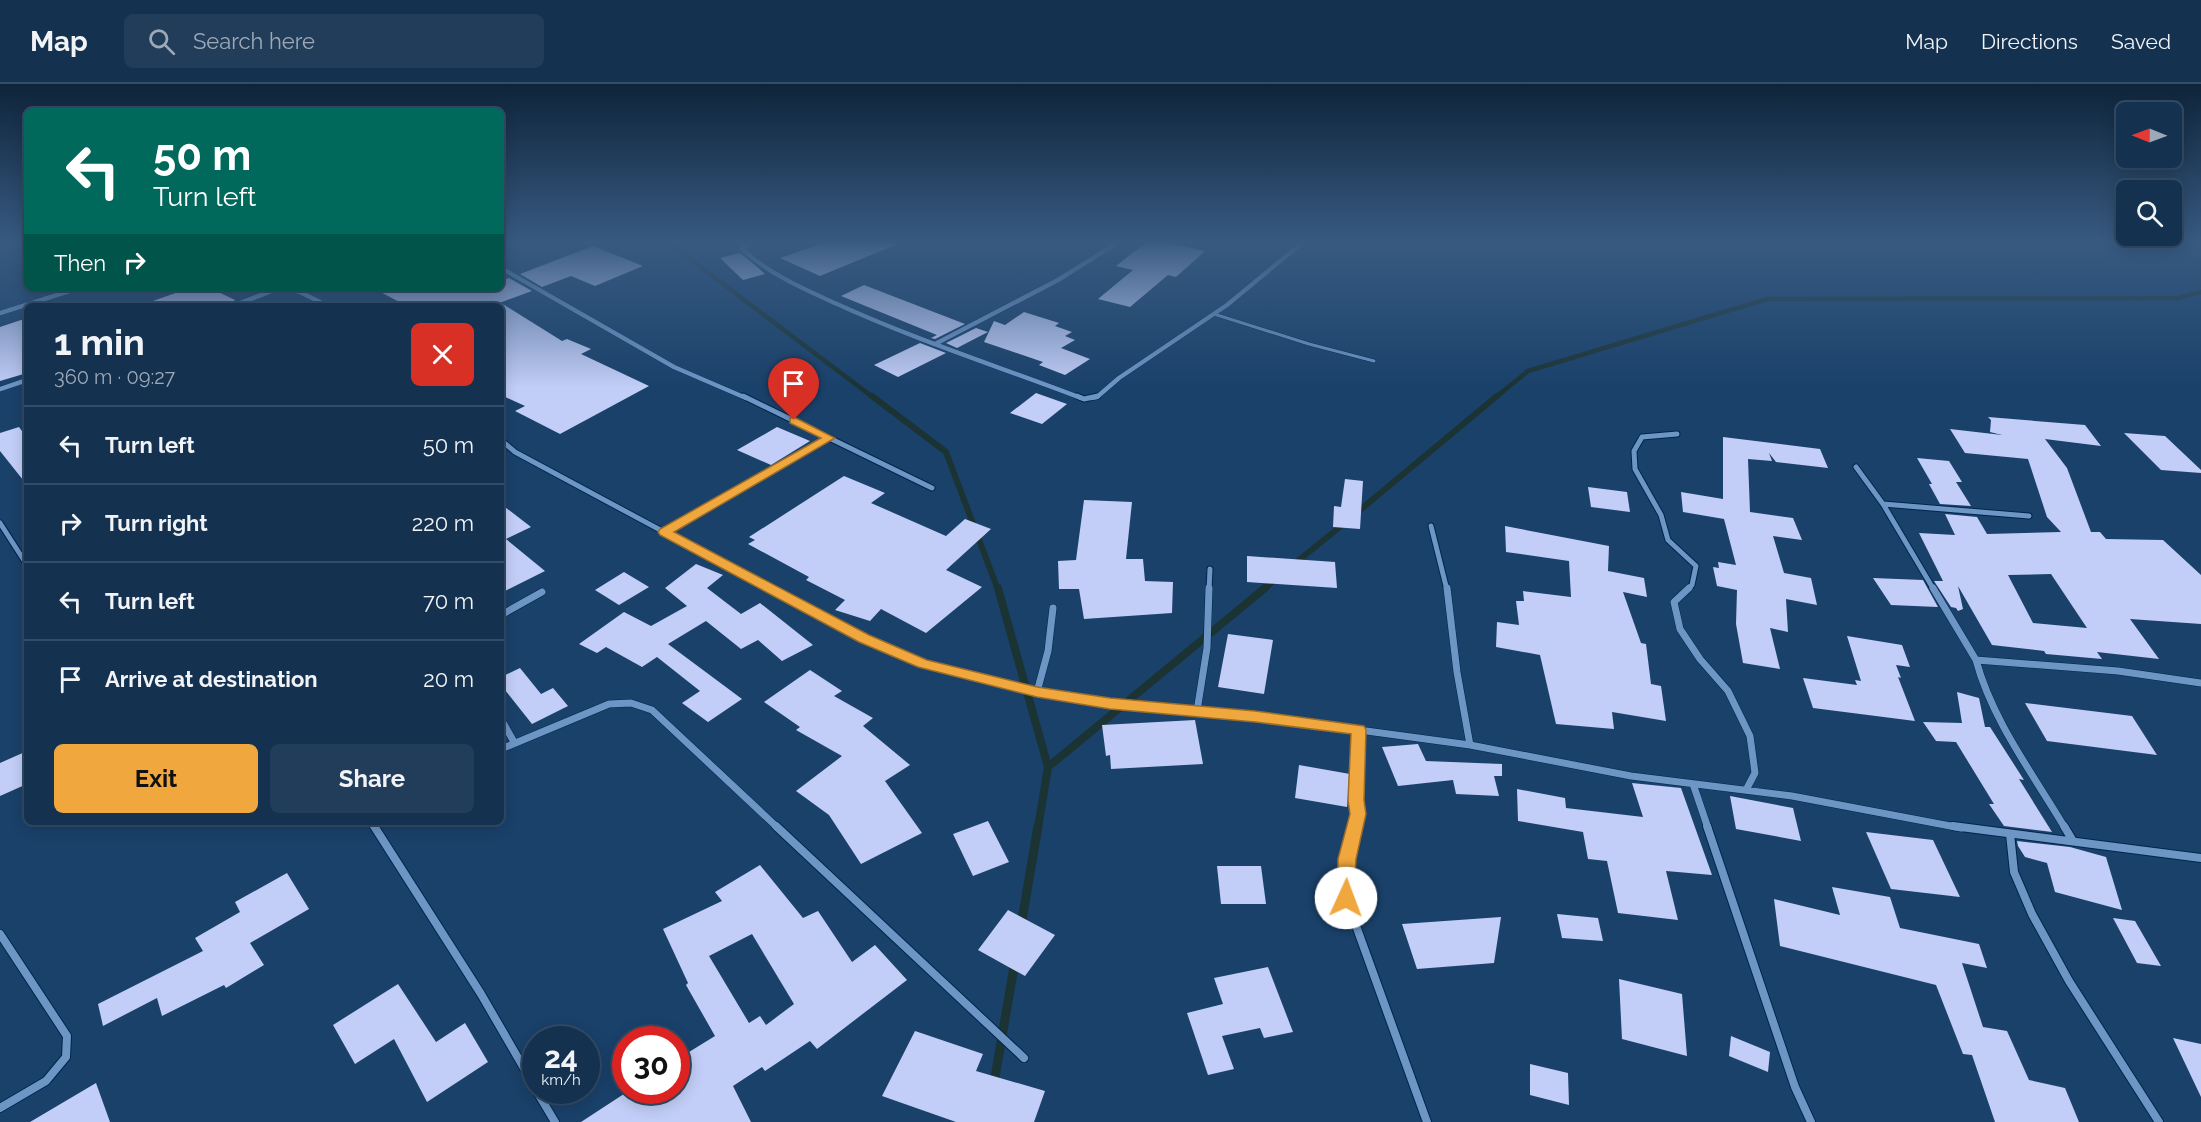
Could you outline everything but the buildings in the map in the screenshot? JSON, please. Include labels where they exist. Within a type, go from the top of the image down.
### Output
[{"type":"street","points":[[33,303],[69,291]]},
{"type":"street","points":[[240,303],[272,291]]},
{"type":"street","points":[[297,291],[322,303]]},
{"type":"street","points":[[542,291],[674,367],[758,403],[932,488]]},
{"type":"street","points":[[812,291],[848,309],[1084,399],[1097,397],[1119,378],[1214,314],[1242,291]]},
{"type":"street","points":[[937,343],[1036,291]]},
{"type":"street","points":[[0,314],[24,306]]},
{"type":"street","points":[[0,389],[24,381]]},
{"type":"street","points":[[1677,434],[1642,437],[1634,451],[1635,469],[1661,515],[1668,540],[1696,566],[1692,585],[1674,602],[1680,628],[1700,659],[1728,691],[1750,736],[1755,773],[1746,790]]},
{"type":"street","points":[[665,532],[830,438]]},
{"type":"street","points":[[504,443],[515,452],[864,639],[923,664],[1037,692],[1110,704],[1197,711],[1470,745],[1631,776],[1792,796],[2010,834],[2201,858]]},
{"type":"street","points":[[1856,467],[1883,504],[1976,660],[1983,687],[2001,721],[2073,841]]},
{"type":"street","points":[[1883,504],[2029,516]]},
{"type":"street","points":[[0,523],[24,560]]},
{"type":"street","points":[[1431,526],[1444,572],[1457,672],[1470,745]]},
{"type":"street","points":[[1197,711],[1208,648],[1210,568]]},
{"type":"street","points":[[504,613],[542,592]]},
{"type":"street","points":[[1037,692],[1048,651],[1053,608]]},
{"type":"street","points":[[1976,660],[2118,671],[2201,683]]},
{"type":"street","points":[[504,747],[609,704],[631,703],[652,710],[1024,1058]]},
{"type":"street","points":[[504,724],[514,742]]},
{"type":"street","points":[[1359,730],[1356,800],[1358,814],[1347,859],[1346,898],[1427,1122]]},
{"type":"street","points":[[1693,784],[1795,1088],[1811,1122]]},
{"type":"street","points":[[373,825],[481,994],[522,1066]]},
{"type":"street","points":[[2010,834],[2014,872],[2032,914],[2069,981],[2159,1122]]},
{"type":"street","points":[[0,934],[67,1036],[66,1057],[46,1081],[0,1108]]},
{"type":"street","points":[[544,1104],[555,1122]]},
{"type":"lane","points":[[1214,314],[1309,344],[1374,361]]},
{"type":"waterway","points":[[733,291],[874,398]]},
{"type":"waterway","points":[[1495,398],[1528,371],[1767,299],[2178,298],[2201,292]]},
{"type":"waterway","points":[[872,396],[946,452],[998,590]]},
{"type":"waterway","points":[[1354,515],[1497,396]]},
{"type":"waterway","points":[[1294,564],[1346,522]]},
{"type":"waterway","points":[[1263,590],[1276,579]]},
{"type":"waterway","points":[[998,588],[1048,767]]},
{"type":"waterway","points":[[1048,767],[1265,588]]},
{"type":"waterway","points":[[1038,828],[1048,767]]},
{"type":"waterway","points":[[1021,926],[1038,826]]},
{"type":"waterway","points":[[994,1083],[1015,961]]},
{"type":"route","points":[[794,420],[830,438],[665,532],[864,639],[923,664],[1037,692],[1110,704],[1255,716],[1359,730],[1356,800],[1358,814],[1355,835],[1347,859],[1346,898]]}]
